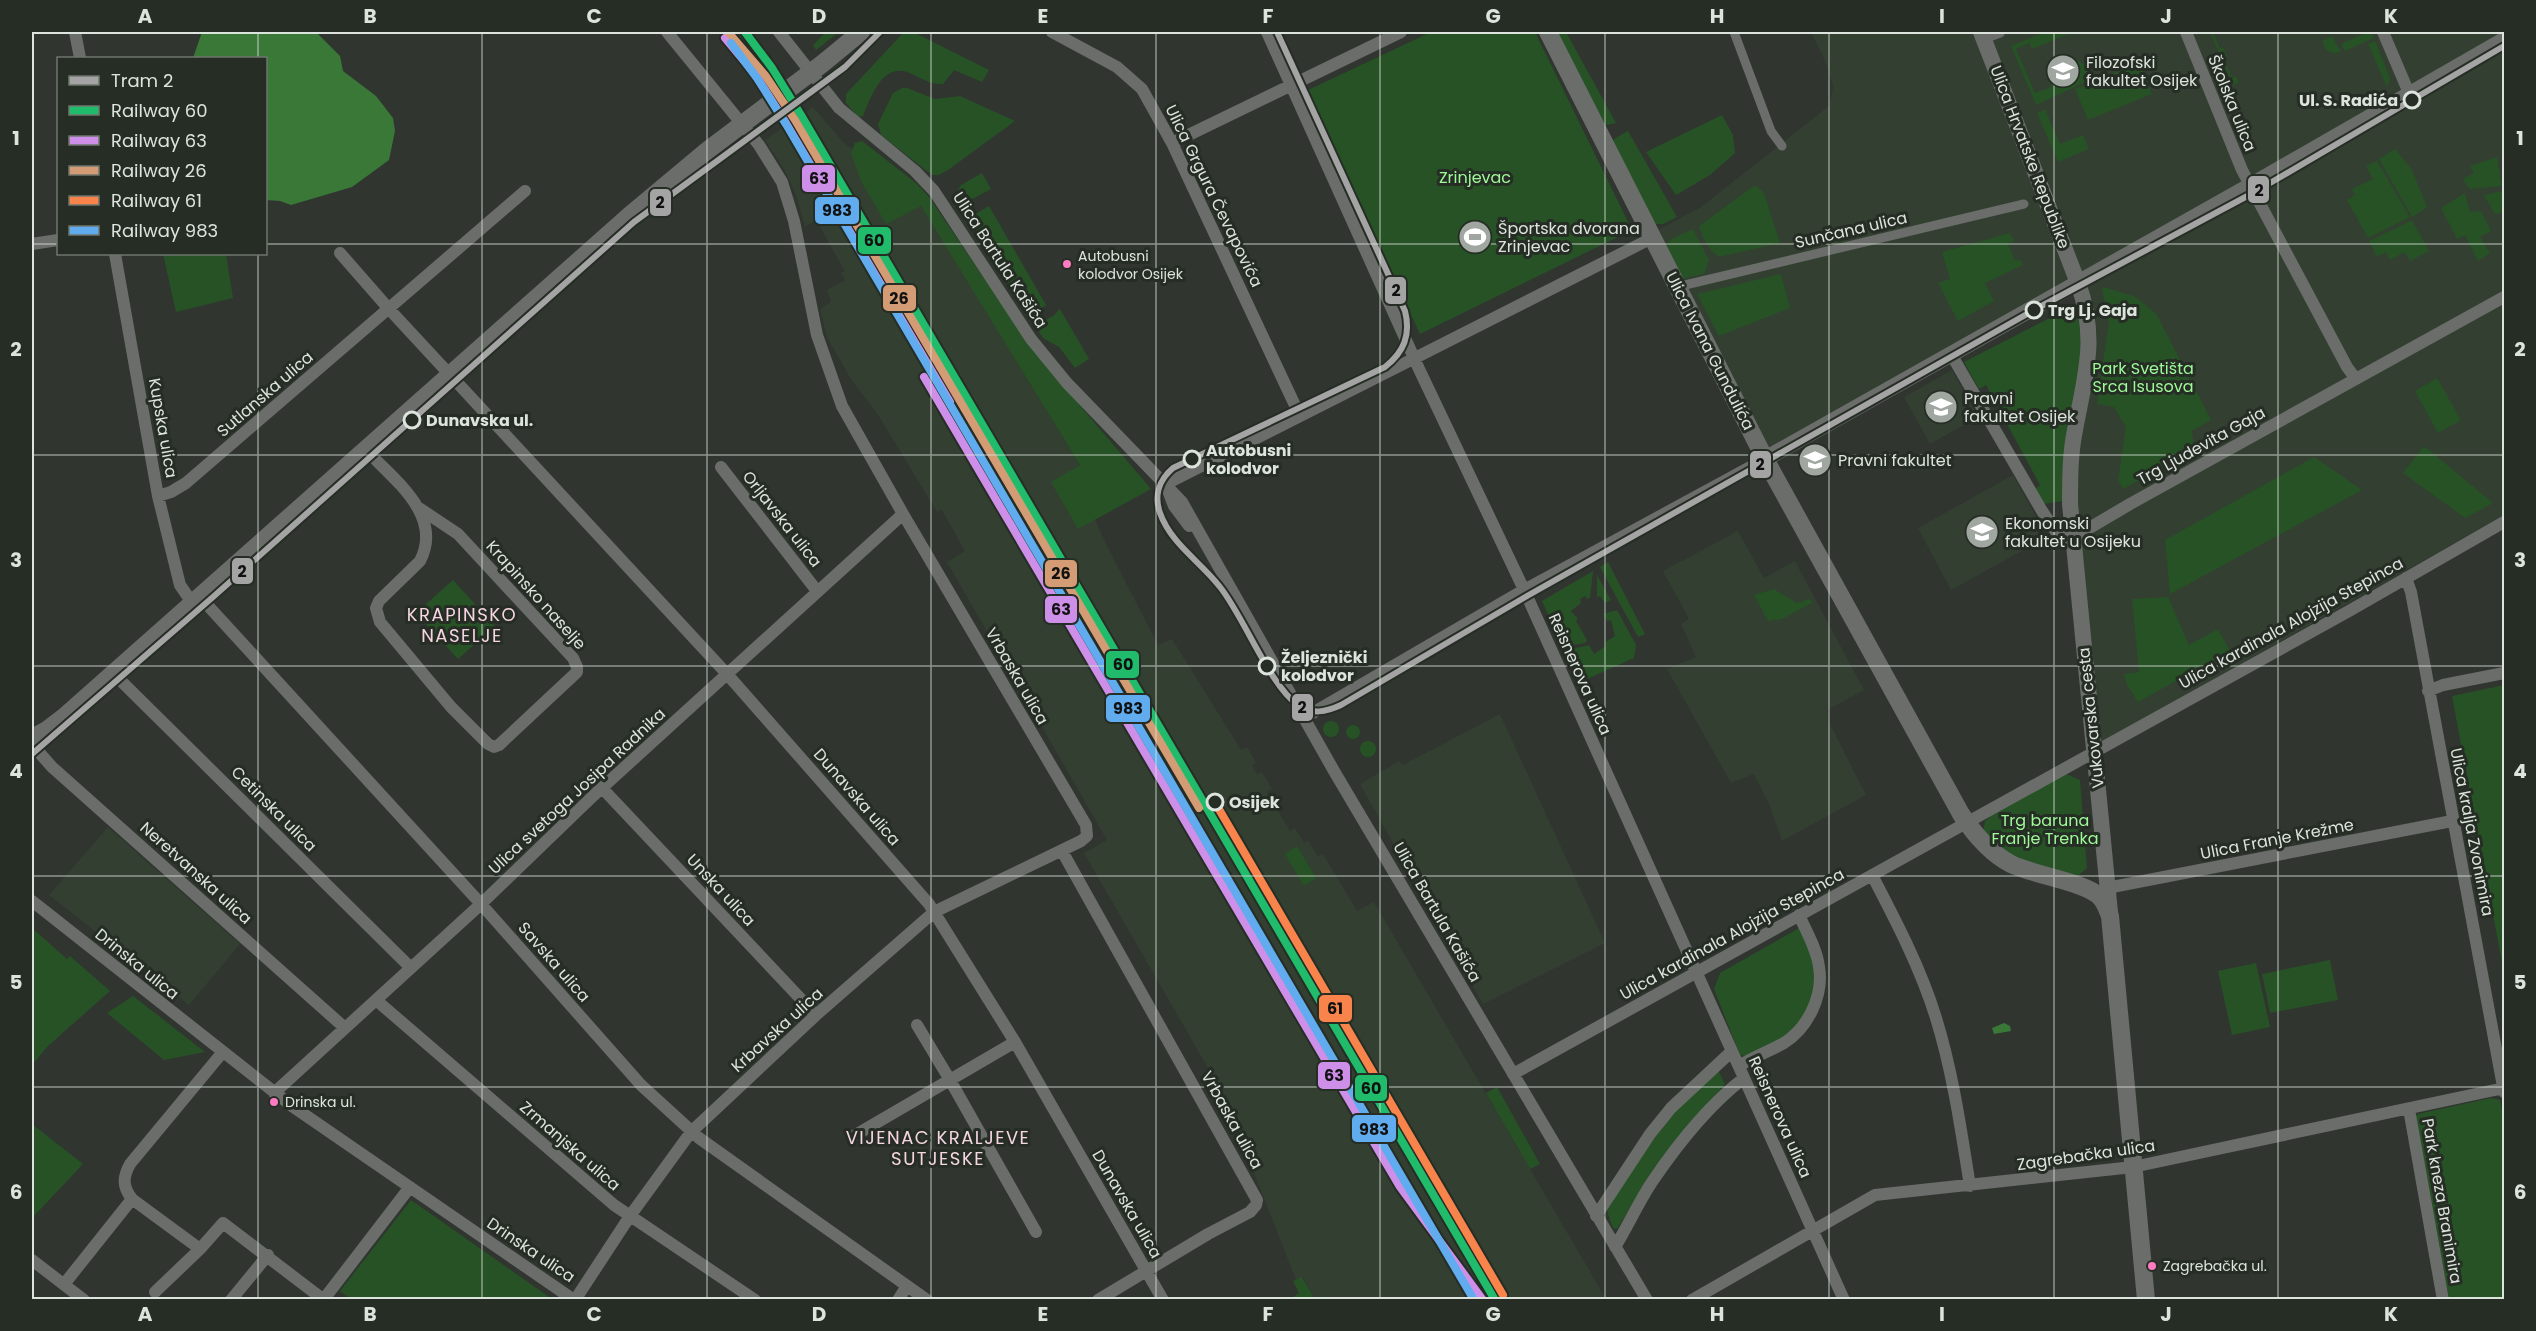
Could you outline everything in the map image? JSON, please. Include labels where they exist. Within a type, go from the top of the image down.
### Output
[{"type":"main road","points":[[32,738],[54,725],[114,674],[449,374],[708,150],[861,32]]},
{"type":"main road","points":[[660,192],[701,167],[830,74],[874,32]]},
{"type":"main road","name":"Ulica Ivana Gundulića","points":[[1548,32],[1765,459],[1967,823],[1985,844],[2011,864],[2093,892],[2102,899],[2110,916]]},
{"type":"main road","name":"Vukovarska cesta","points":[[2110,916],[2146,1299]]},
{"type":"street","points":[[75,32],[80,57]]},
{"type":"street","name":"Vrbaska ulica","points":[[667,32],[759,145],[788,194],[817,335],[831,381],[842,406],[1087,828],[1084,838],[1062,851],[1255,1194],[1256,1205],[1250,1212],[1146,1270]]},
{"type":"street","name":"Ulica Bartula Kašića","points":[[778,32],[827,95],[855,124],[925,181],[954,218],[1031,339],[1067,383],[1182,502],[1304,718],[1647,1299]]},
{"type":"street","name":"Ulica Grgura Čevapovića","points":[[1052,32],[1118,67],[1142,88],[1172,143],[1300,416]]},
{"type":"street","name":"Reisnerova ulica","points":[[1267,32],[1414,357],[1524,590],[1844,1299]]},
{"type":"street","points":[[1172,143],[1401,32]]},
{"type":"street","points":[[1734,32],[1771,131],[1782,146]]},
{"type":"street","name":"Školska ulica","points":[[2186,32],[2250,186]]},
{"type":"street","points":[[2383,32],[2409,93]]},
{"type":"street","name":"Ulica Hrvatske Republike","points":[[1988,34],[2078,283]]},
{"type":"street","points":[[1304,718],[1524,590],[1765,459],[2250,186],[2480,52],[2505,40]]},
{"type":"street","points":[[2480,52],[2505,52]]},
{"type":"street","points":[[2250,186],[2347,367],[2356,379]]},
{"type":"street","name":"Sutlanska ulica","points":[[158,496],[171,492],[186,483],[525,191]]},
{"type":"street","name":"Sunčana ulica","points":[[1685,285],[2024,204]]},
{"type":"street","points":[[1166,484],[1652,238]]},
{"type":"street","points":[[32,244],[57,240]]},
{"type":"street","points":[[340,253],[449,374]]},
{"type":"street","name":"Kupska ulica","points":[[115,255],[158,496],[180,585],[196,601]]},
{"type":"street","name":"Vukovarska cesta","points":[[2078,283],[2086,309],[2090,340],[2088,368],[2074,431],[2070,470],[2073,544],[2110,916]]},
{"type":"street","name":"Trg Ljudevita Gaja","points":[[2073,544],[2092,526],[2505,297]]},
{"type":"street","points":[[1951,354],[2042,511],[2057,533],[2073,544]]},
{"type":"street","name":"Dunavska ulica","points":[[449,374],[727,674],[934,912],[1015,1042],[1163,1299]]},
{"type":"street","name":"Krapinsko naselje","points":[[365,449],[419,508],[458,534],[573,658],[577,667],[577,672],[499,745],[494,747],[488,744],[451,707],[380,622],[376,608],[379,601],[420,561],[427,539],[426,523],[419,508]]},
{"type":"street","name":"Orljavska ulica","points":[[721,467],[817,591]]},
{"type":"street","name":"Ulica svetoga Josipa Radnika","points":[[274,1093],[481,904],[602,788],[903,514]]},
{"type":"street","name":"Ulica kardinala Alojzija Stepinca","points":[[2094,752],[2505,522]]},
{"type":"street","points":[[427,539],[433,532],[447,526]]},
{"type":"street","name":"Ulica kralja Zvonimira","points":[[2406,578],[2411,592],[2452,821],[2504,1089]]},
{"type":"street","name":"Savska ulica","points":[[196,601],[481,904],[641,1085],[691,1132],[927,1299]]},
{"type":"street","points":[[2428,691],[2505,673]]},
{"type":"street","name":"Cetinska ulica","points":[[114,674],[411,968]]},
{"type":"street","name":"Neretvanska ulica","points":[[32,738],[37,750],[52,767],[345,1028]]},
{"type":"street","points":[[1967,823],[2094,752]]},
{"type":"street","name":"Unska ulica","points":[[602,788],[816,1015]]},
{"type":"street","name":"Ulica Franje Krežme","points":[[2107,888],[2452,821]]},
{"type":"street","name":"Ulica kardinala Alojzija Stepinca","points":[[1513,1074],[1967,823]]},
{"type":"street","name":"Krbavska ulica","points":[[574,1299],[630,1215],[691,1132],[816,1015],[934,912],[1062,851]]},
{"type":"street","points":[[1872,875],[1919,974],[1936,1017],[1958,1107],[1970,1186]]},
{"type":"street","name":"Drinska ulica","points":[[32,901],[274,1093],[574,1299]]},
{"type":"street","points":[[1615,1247],[1652,1183],[1741,1072],[1800,1030],[1808,1018],[1817,994],[1820,968],[1799,915]]},
{"type":"street","name":"Zrmanjska ulica","points":[[376,1000],[614,1205],[755,1299]]},
{"type":"street","points":[[916,1025],[950,1080],[1036,1232]]},
{"type":"street","points":[[852,1137],[1015,1042]]},
{"type":"street","points":[[1596,1216],[1665,1115],[1720,1059],[1732,1051]]},
{"type":"street","points":[[200,1249],[132,1198],[124,1187],[123,1180],[130,1164],[222,1053]]},
{"type":"street","name":"Zagrebačka ulica","points":[[1692,1299],[1875,1195],[2133,1167],[2504,1089]]},
{"type":"street","name":"Park kneza Branimira","points":[[2409,1109],[2443,1299]]},
{"type":"street","points":[[155,1292],[200,1249],[223,1223],[324,1299],[410,1187]]},
{"type":"street","points":[[65,1283],[132,1198]]},
{"type":"street","points":[[231,1299],[267,1255]]},
{"type":"street","points":[[32,1260],[84,1299]]},
{"type":"street","points":[[1098,1299],[1146,1270]]},
{"type":"street","points":[[898,1299],[907,1286]]},
{"type":"shaded area","points":[[202,32],[316,32],[340,56],[343,71],[376,96],[393,118],[395,131],[389,160],[352,187],[291,205],[267,200],[267,57],[193,57]]},
{"type":"shaded area","points":[[1811,32],[2504,32],[2504,515],[2097,745],[2074,497],[2080,304],[2067,284],[1759,457],[1647,236],[1701,207],[1829,106],[1833,87],[1826,63]]},
{"type":"shaded area","points":[[813,107],[843,142],[897,183],[921,205],[1080,465],[1073,470],[1106,544],[1158,645],[1172,639],[1241,750],[1247,747],[1256,763],[1252,766],[1257,774],[1262,772],[1272,789],[1267,792],[1290,831],[1295,828],[1304,843],[1308,840],[1318,857],[1323,854],[1357,911],[1374,902],[1606,1299],[1315,1299],[1303,1277],[1296,1280],[1223,1094],[1084,853],[1107,840],[947,562],[965,551],[942,510],[937,512],[877,413],[852,381],[827,337],[820,309],[831,302],[827,290],[845,280],[841,273],[845,271],[816,220],[805,227],[796,195],[784,169],[765,140]]},
{"type":"shaded area","name":"Pravni fakultet Osijek","points":[[1952,370],[1978,417],[1930,444],[1904,397]]},
{"type":"shaded area","name":"Ekonomski fakultet u Osijeku","points":[[2013,475],[2047,537],[1951,590],[1918,528]]},
{"type":"shaded area","points":[[1738,531],[1764,578],[1795,561],[1864,690],[1827,710],[1829,722],[1866,795],[1782,841],[1770,806],[1754,774],[1731,783],[1667,669],[1696,657],[1681,624],[1689,619],[1663,571]]},
{"type":"shaded area","points":[[1500,714],[1605,943],[1483,1004],[1360,784],[1399,761],[1403,765]]},
{"type":"shaded area","points":[[108,827],[240,944],[189,1005],[49,895]]},
{"type":"shaded area","points":[[2004,1023],[2010,1026],[2011,1031],[1994,1034],[1992,1028]]},
{"type":"green space","points":[[826,32],[839,32],[816,50],[813,45]]},
{"type":"green space","points":[[904,32],[913,32],[989,70],[982,82],[954,70],[943,84],[931,83],[902,71],[893,72],[880,82],[863,116],[858,117],[846,103],[846,94]]},
{"type":"green space","name":"Zrinjevac","points":[[1431,32],[1535,32],[1632,230],[1420,334],[1306,91]]},
{"type":"green space","points":[[1552,32],[1566,32],[1616,123],[1602,126]]},
{"type":"green space","points":[[2045,32],[2071,33],[2032,49],[2029,43],[2016,49],[2035,93],[2051,87],[2050,83],[2053,81],[2050,74],[2080,61],[2082,64],[2085,63],[2092,79],[2036,105],[2011,46]]},
{"type":"green space","points":[[2210,32],[2216,32],[2213,33],[2220,49],[2223,47],[2228,59],[2225,61],[2232,78],[2236,76],[2239,82],[2233,85]]},
{"type":"green space","points":[[2371,32],[2374,38],[2345,51],[2341,44]]},
{"type":"green space","points":[[2332,36],[2341,52],[2333,53],[2326,50],[2322,41]]},
{"type":"green space","points":[[2375,41],[2390,78],[2387,87],[2368,44]]},
{"type":"green space","points":[[2139,63],[2152,94],[2088,120],[2075,89]]},
{"type":"green space","points":[[902,88],[935,99],[960,96],[1015,121],[948,170],[939,175],[932,175],[881,135],[878,124],[893,93]]},
{"type":"green space","points":[[2045,109],[2060,144],[2083,135],[2089,149],[2058,162],[2037,113]]},
{"type":"green space","points":[[1722,115],[1733,135],[1735,153],[1710,175],[1676,195],[1646,152]]},
{"type":"green space","points":[[1628,131],[1677,217],[1663,224],[1654,224],[1613,144],[1614,139]]},
{"type":"green space","points":[[862,141],[916,183],[929,197],[1031,348],[1151,489],[1078,529],[1051,482],[1080,465],[921,206],[886,224],[861,181],[851,153],[855,143]]},
{"type":"green space","points":[[2395,149],[2412,170],[2427,207],[2412,217],[2379,159]]},
{"type":"green space","points":[[2497,157],[2502,186],[2469,189],[2463,179],[2474,173],[2470,166]]},
{"type":"green space","points":[[2377,161],[2410,217],[2368,238],[2347,200],[2355,195],[2352,189],[2373,179],[2366,166]]},
{"type":"green space","points":[[982,173],[991,189],[965,203],[960,201],[956,193],[961,185]]},
{"type":"green space","points":[[1755,185],[1764,193],[1780,243],[1719,257],[1706,243],[1699,226]]},
{"type":"green space","points":[[2504,191],[2504,212],[2495,214],[2484,195]]},
{"type":"green space","points":[[2465,193],[2470,212],[2481,211],[2491,231],[2480,237],[2490,253],[2478,261],[2465,235],[2457,239],[2441,208]]},
{"type":"green space","points":[[989,206],[1046,305],[1028,317],[969,218]]},
{"type":"green space","points":[[2412,220],[2429,251],[2410,261],[2405,252],[2390,260],[2386,252],[2377,257],[2369,241]]},
{"type":"green space","points":[[1693,229],[1709,260],[1704,274],[1680,279],[1664,250],[1671,239]]},
{"type":"green space","points":[[2010,233],[2014,241],[2008,244],[2015,261],[2021,260],[2023,265],[1985,283],[1994,301],[1958,321],[1938,283],[1950,279],[1942,252]]},
{"type":"green space","points":[[163,255],[226,255],[233,298],[176,312]]},
{"type":"green space","points":[[1781,274],[1790,308],[1719,336],[1697,294]]},
{"type":"green space","name":"Park Svetišta Srca Isusova","points":[[2104,287],[2136,297],[2157,315],[2211,420],[2192,431],[2194,449],[2123,489],[2118,480],[2126,427],[2114,407],[2097,404],[2109,322],[2102,289]]},
{"type":"green space","points":[[2073,306],[2079,322],[2082,356],[2065,449],[2063,501],[2043,504],[2035,489],[2040,485],[1986,385],[1979,389],[1964,362]]},
{"type":"green space","points":[[1060,309],[1089,359],[1075,368],[1059,347],[1043,338],[1037,329],[1038,324],[1053,316]]},
{"type":"green space","points":[[2437,378],[2461,420],[2438,433],[2415,391]]},
{"type":"green space","points":[[2424,446],[2493,503],[2465,518],[2403,473]]},
{"type":"green space","points":[[2314,457],[2362,490],[2170,594],[2165,540]]},
{"type":"green space","points":[[1608,562],[1645,634],[1638,637],[1600,567]]},
{"type":"green space","points":[[1593,571],[1590,598],[1587,599],[1585,596],[1580,599],[1581,603],[1571,611],[1578,619],[1576,621],[1587,640],[1585,643],[1562,647],[1542,601]]},
{"type":"green space","points":[[1597,575],[1611,600],[1605,603],[1600,596],[1597,597]]},
{"type":"green space","points":[[453,580],[495,626],[458,659],[416,613]]},
{"type":"green space","points":[[1774,589],[1797,603],[1810,599],[1812,603],[1782,619],[1768,621],[1754,595]]},
{"type":"green space","points":[[2168,597],[2189,645],[2218,629],[2230,651],[2138,702],[2127,685],[2124,674],[2139,672],[2132,599]]},
{"type":"green space","points":[[1617,610],[1636,645],[1634,658],[1578,683],[1563,651],[1589,645],[1594,654],[1606,646],[1604,643],[1615,636],[1611,620],[1607,621],[1603,614]]},
{"type":"green space","points":[[2504,685],[2504,973],[2452,696]]},
{"type":"green space","points":[[1331,721],[1339,729],[1331,737],[1323,729]]},
{"type":"green space","points":[[1353,725],[1358,727],[1360,732],[1358,737],[1353,739],[1348,737],[1346,732],[1348,727]]},
{"type":"green space","points":[[1368,741],[1376,749],[1368,757],[1360,749]]},
{"type":"green space","name":"Trg baruna Franje Trenka","points":[[2066,774],[2080,780],[2087,868],[2074,879],[2018,861],[1983,834],[1985,821],[1996,812]]},
{"type":"green space","points":[[1297,846],[1316,878],[1304,886],[1285,854]]},
{"type":"green space","points":[[1801,927],[1813,953],[1816,968],[1815,990],[1807,1011],[1795,1029],[1783,1040],[1751,1057],[1740,1055],[1714,989],[1720,973]]},
{"type":"green space","points":[[32,928],[67,959],[70,956],[110,991],[48,1046],[32,1065]]},
{"type":"green space","points":[[2330,960],[2338,1000],[2270,1013],[2262,974]]},
{"type":"green space","points":[[2256,963],[2270,1027],[2232,1035],[2218,971]]},
{"type":"green space","points":[[133,996],[205,1052],[164,1060],[107,1013]]},
{"type":"green space","points":[[1717,1068],[1725,1084],[1652,1172],[1617,1229],[1613,1228],[1607,1211],[1631,1172],[1670,1118]]},
{"type":"green space","points":[[1497,1087],[1540,1164],[1530,1169],[1486,1093]]},
{"type":"green space","points":[[2491,1098],[2500,1100],[2504,1120],[2504,1299],[2449,1299],[2416,1116]]},
{"type":"green space","points":[[32,1124],[83,1164],[32,1218]]},
{"type":"green space","points":[[411,1200],[552,1299],[352,1300],[340,1291]]},
{"type":"green space","points":[[1302,1277],[1315,1299],[1290,1299],[1299,1293],[1293,1281]]},
{"type":"railway","points":[[1212,800],[1470,1240]]},
{"type":"tram line","name":"2","points":[[32,754],[213,597],[634,222],[845,67],[880,32]]},
{"type":"tram line","name":"2","points":[[1277,32],[1405,311],[1406,335],[1401,349],[1385,367],[1173,468],[1161,483],[1158,507],[1171,534],[1220,587],[1229,600],[1277,683],[1298,705],[1314,711],[1341,705],[1527,596],[2034,310],[2253,193],[2504,46]]},
{"type":"rail line","name":"26","points":[[728,32],[765,75],[795,120],[1199,808]]},
{"type":"rail line","name":"60","points":[[745,32],[772,68],[801,115],[1495,1300]]},
{"type":"rail line","name":"63","points":[[725,38],[755,74],[787,125],[950,402]]},
{"type":"rail line","name":"983","points":[[731,43],[757,78],[786,124],[1474,1300]]},
{"type":"rail line","name":"63","points":[[924,377],[1400,1187],[1483,1300]]},
{"type":"rail line","name":"61","points":[[1213,799],[1503,1295]]},
{"type":"place","name":"Filozofski fakultet Osijek","points":[[2063,71]]},
{"type":"place","name":"Ul. S. Radića","points":[[2412,100]]},
{"type":"place","name":"Športska dvorana Zrinjevac","points":[[1475,237]]},
{"type":"place","name":"Autobusni kolodvor Osijek","points":[[1067,264]]},
{"type":"place","name":"Trg Lj. Gaja","points":[[2034,310]]},
{"type":"place","name":"Pravni fakultet Osijek","points":[[1941,407]]},
{"type":"place","name":"Dunavska ul.","points":[[412,420]]},
{"type":"place","name":"Autobusni kolodvor","points":[[1192,459]]},
{"type":"place","name":"Pravni fakultet","points":[[1815,460]]},
{"type":"place","name":"Ekonomski fakultet u Osijeku","points":[[1982,532]]},
{"type":"place","name":"Željeznički kolodvor","points":[[1267,666]]},
{"type":"place","name":"Osijek","points":[[1215,802]]},
{"type":"place","name":"Drinska ul.","points":[[274,1102]]},
{"type":"place","name":"Zagrebačka ul.","points":[[2152,1266]]},
{"type":"district","name":"KRAPINSKO NASELJE","points":[[462,624]]},
{"type":"district","name":"VIJENAC KRALJEVE SUTJESKE","points":[[938,1147]]}]
